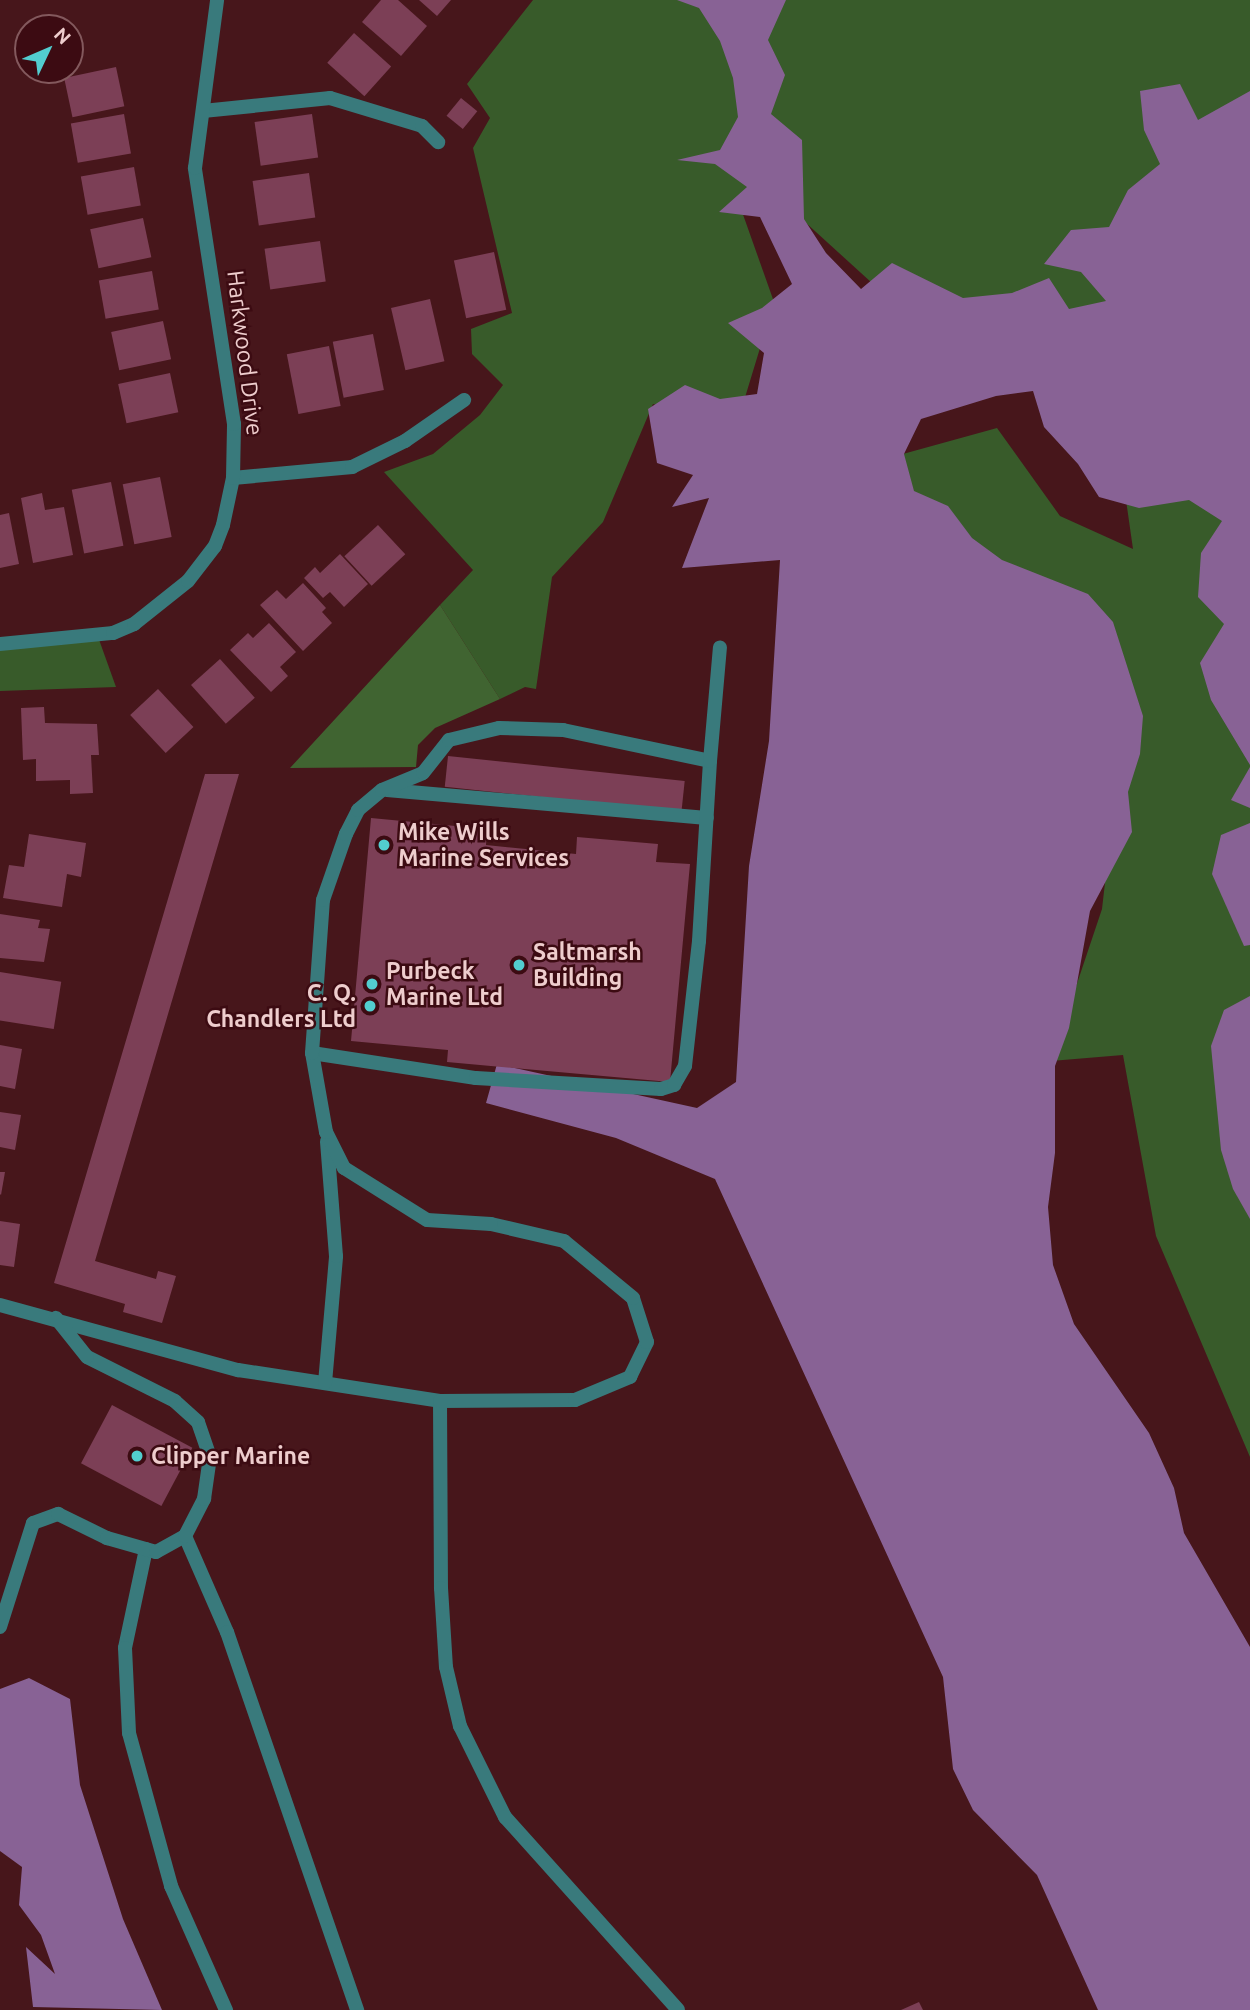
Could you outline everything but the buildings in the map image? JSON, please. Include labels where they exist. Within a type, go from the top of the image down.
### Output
[{"type":"street","name":"Harkwood Drive","points":[[0,644],[113,632],[134,624],[188,581],[215,546],[233,478],[234,424],[195,168],[217,0]]},
{"type":"street","points":[[203,111],[330,98],[422,126],[438,142]]},
{"type":"street","points":[[233,478],[352,467],[405,441],[464,400]]},
{"type":"street","points":[[312,1053],[476,1079],[661,1089],[674,1085],[685,1066],[720,647]]},
{"type":"street","points":[[325,1383],[336,1256],[326,1132],[312,1053],[323,900],[358,810],[382,790],[423,774],[449,740],[499,728],[563,730],[710,761]]},
{"type":"street","points":[[382,790],[707,818]]},
{"type":"street","points":[[0,1304],[238,1370],[440,1401],[575,1400],[630,1377],[647,1342],[633,1298],[564,1241],[491,1224],[427,1220],[344,1168],[326,1132]]},
{"type":"street","points":[[0,1627],[33,1523],[58,1514],[107,1538],[156,1552],[185,1536],[204,1499],[210,1457],[198,1422],[174,1401],[87,1357],[56,1318]]},
{"type":"street","points":[[440,1401],[442,1602],[446,1667],[460,1726],[505,1817],[678,2010]]},
{"type":"street","points":[[185,1536],[227,1632],[357,2010]]},
{"type":"street","points":[[146,1549],[125,1648],[128,1733],[171,1886],[226,2010]]},
{"type":"green space","points":[[533,0],[1250,0],[1250,1457],[1156,1236],[1123,1055],[1051,1061],[1102,909],[1126,700],[903,527],[892,457],[997,428],[1060,516],[1133,549],[1121,465],[1086,327],[872,283],[783,202],[740,206],[774,302],[736,427],[653,404],[603,522],[552,577],[536,689],[525,687],[500,699],[440,605],[473,570],[384,472],[433,454],[480,415],[503,385],[472,354],[471,329],[512,313],[473,148],[490,118],[467,84]]},
{"type":"green space","points":[[440,605],[500,699],[435,728],[418,745],[416,767],[290,768]]},
{"type":"green space","points":[[97,634],[116,687],[0,691],[0,644]]},
{"type":"shaded area","points":[[677,0],[786,0],[768,40],[785,75],[771,114],[802,140],[804,219],[826,253],[861,289],[892,263],[963,298],[1012,293],[1049,278],[1069,309],[1106,301],[1081,272],[1044,264],[1071,230],[1109,227],[1128,190],[1160,164],[1144,130],[1140,91],[1180,84],[1198,120],[1250,91],[1250,765],[1211,700],[1200,663],[1224,624],[1198,597],[1201,553],[1222,521],[1189,500],[1139,508],[1099,497],[1078,464],[1044,427],[1033,391],[996,396],[921,419],[904,454],[914,491],[948,506],[972,538],[1002,560],[1088,594],[1113,622],[1143,716],[1140,754],[1128,792],[1132,832],[1090,911],[1069,1028],[1055,1066],[1055,1153],[1048,1207],[1053,1265],[1074,1324],[1149,1433],[1174,1488],[1184,1533],[1250,1647],[1250,2010],[1098,2010],[1037,1875],[973,1810],[953,1769],[943,1677],[715,1179],[616,1138],[486,1103],[497,1064],[697,1108],[736,1082],[749,866],[769,741],[780,560],[682,568],[709,498],[672,507],[693,475],[657,463],[648,409],[685,385],[720,399],[757,394],[764,353],[728,323],[762,308],[792,284],[760,217],[719,212],[747,187],[715,164],[677,160],[720,150],[738,117],[733,78],[720,41],[699,8]]},
{"type":"shaded area","points":[[1250,767],[1250,808],[1231,800]]},
{"type":"shaded area","points":[[1250,823],[1250,945],[1244,946],[1212,874],[1221,835]]},
{"type":"shaded area","points":[[1250,996],[1250,1219],[1233,1189],[1221,1150],[1211,1046],[1224,1010]]},
{"type":"shaded area","points":[[29,1678],[70,1699],[80,1785],[123,1919],[162,2010],[33,2007],[26,1947],[55,1974],[41,1935],[19,1905],[22,1867],[0,1851],[0,1689]]},
{"type":"place","name":"Mike Wills Marine Services","points":[[384,845]]},
{"type":"place","name":"Saltmarsh Building","points":[[519,965]]},
{"type":"place","name":"Purbeck Marine Ltd","points":[[372,984]]},
{"type":"place","name":"C. Q. Chandlers Ltd","points":[[370,1006]]},
{"type":"place","name":"Clipper Marine","points":[[137,1456]]}]
